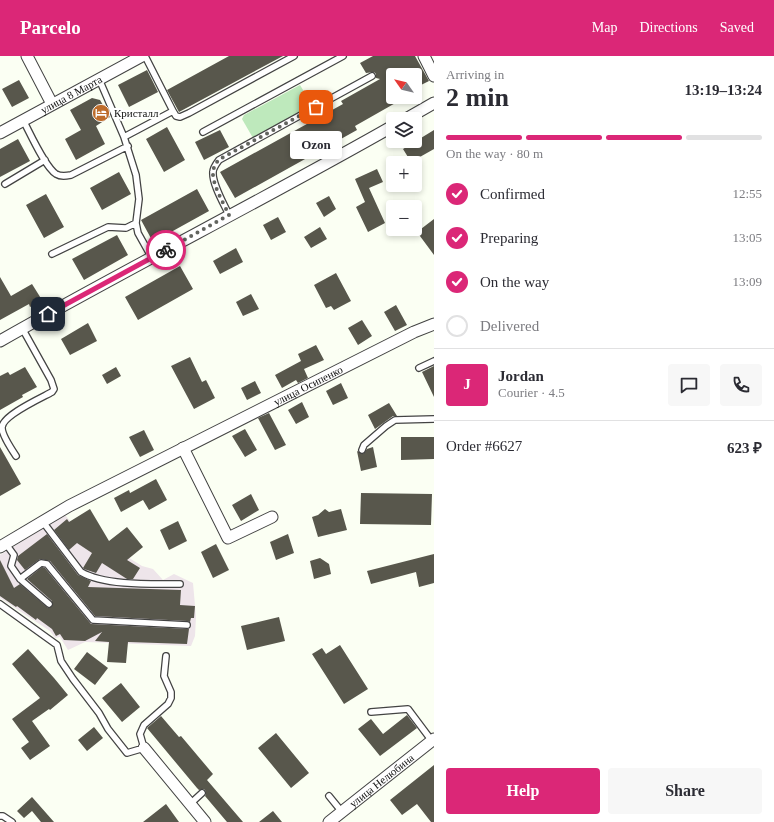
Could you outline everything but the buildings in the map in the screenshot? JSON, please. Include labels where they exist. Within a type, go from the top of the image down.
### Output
[{"type":"street","points":[[27,56],[52,104]]},
{"type":"street","name":"улица 8 Марта","points":[[0,133],[143,56]]},
{"type":"street","points":[[424,56],[434,76]]},
{"type":"street","points":[[418,112],[434,103]]},
{"type":"street","points":[[0,341],[386,130]]},
{"type":"street","name":"улица Осипенко","points":[[3,546],[70,506],[414,332],[434,324]]},
{"type":"street","points":[[183,448],[228,538],[272,517]]},
{"type":"street","name":"улица Нелюбина","points":[[329,822],[433,740]]},
{"type":"street","points":[[144,748],[205,822]]},
{"type":"lane","points":[[143,56],[176,116],[180,117],[294,56]]},
{"type":"lane","points":[[203,132],[343,56]]},
{"type":"lane","points":[[229,215],[214,182],[214,167],[218,160],[372,76]]},
{"type":"lane","points":[[99,79],[128,146],[136,175],[139,199],[136,223],[138,233],[152,258]]},
{"type":"lane","points":[[124,137],[173,111]]},
{"type":"lane","points":[[23,120],[45,160],[55,173],[65,176],[71,175],[128,146]]},
{"type":"lane","points":[[5,184],[45,160]]},
{"type":"lane","points":[[52,254],[108,227],[126,228],[136,223]]},
{"type":"lane","points":[[16,456],[2,430],[2,424],[10,416],[52,392],[54,389],[51,380],[22,328]]},
{"type":"lane","points":[[419,368],[434,361]]},
{"type":"lane","points":[[362,450],[364,444],[395,420],[434,419]]},
{"type":"lane","points":[[43,522],[81,572],[90,577],[133,584],[180,584]]},
{"type":"lane","points":[[3,546],[14,555],[11,566],[20,579],[49,604]]},
{"type":"lane","points":[[20,579],[41,563],[47,564],[93,620],[187,625]]},
{"type":"lane","points":[[0,604],[57,645],[61,661],[99,713],[108,730],[127,753],[144,748],[140,734],[144,725],[168,704],[171,698],[171,692],[164,676],[166,656]]},
{"type":"lane","points":[[371,712],[408,709],[433,740]]},
{"type":"lane","points":[[190,804],[202,793]]},
{"type":"lane","points":[[330,796],[342,812]]},
{"type":"lane","points":[[0,816],[3,816],[12,822]]},
{"type":"shaded area","points":[[65,515],[82,535],[110,546],[142,566],[153,569],[163,580],[174,574],[193,583],[196,617],[195,636],[191,646],[85,642],[68,650],[60,637],[55,638],[50,631],[0,598],[0,555]]},
{"type":"green space","points":[[300,85],[312,105],[253,138],[242,119],[244,115]]},
{"type":"way so far","points":[[166,250],[229,215],[214,182],[214,167],[218,160],[316,107]]},
{"type":"place","name":"Ozon","points":[[316,107]]},
{"type":"place","name":"Кристалл","points":[[101,113]]},
{"type":"route","points":[[48,314],[166,250]]}]
